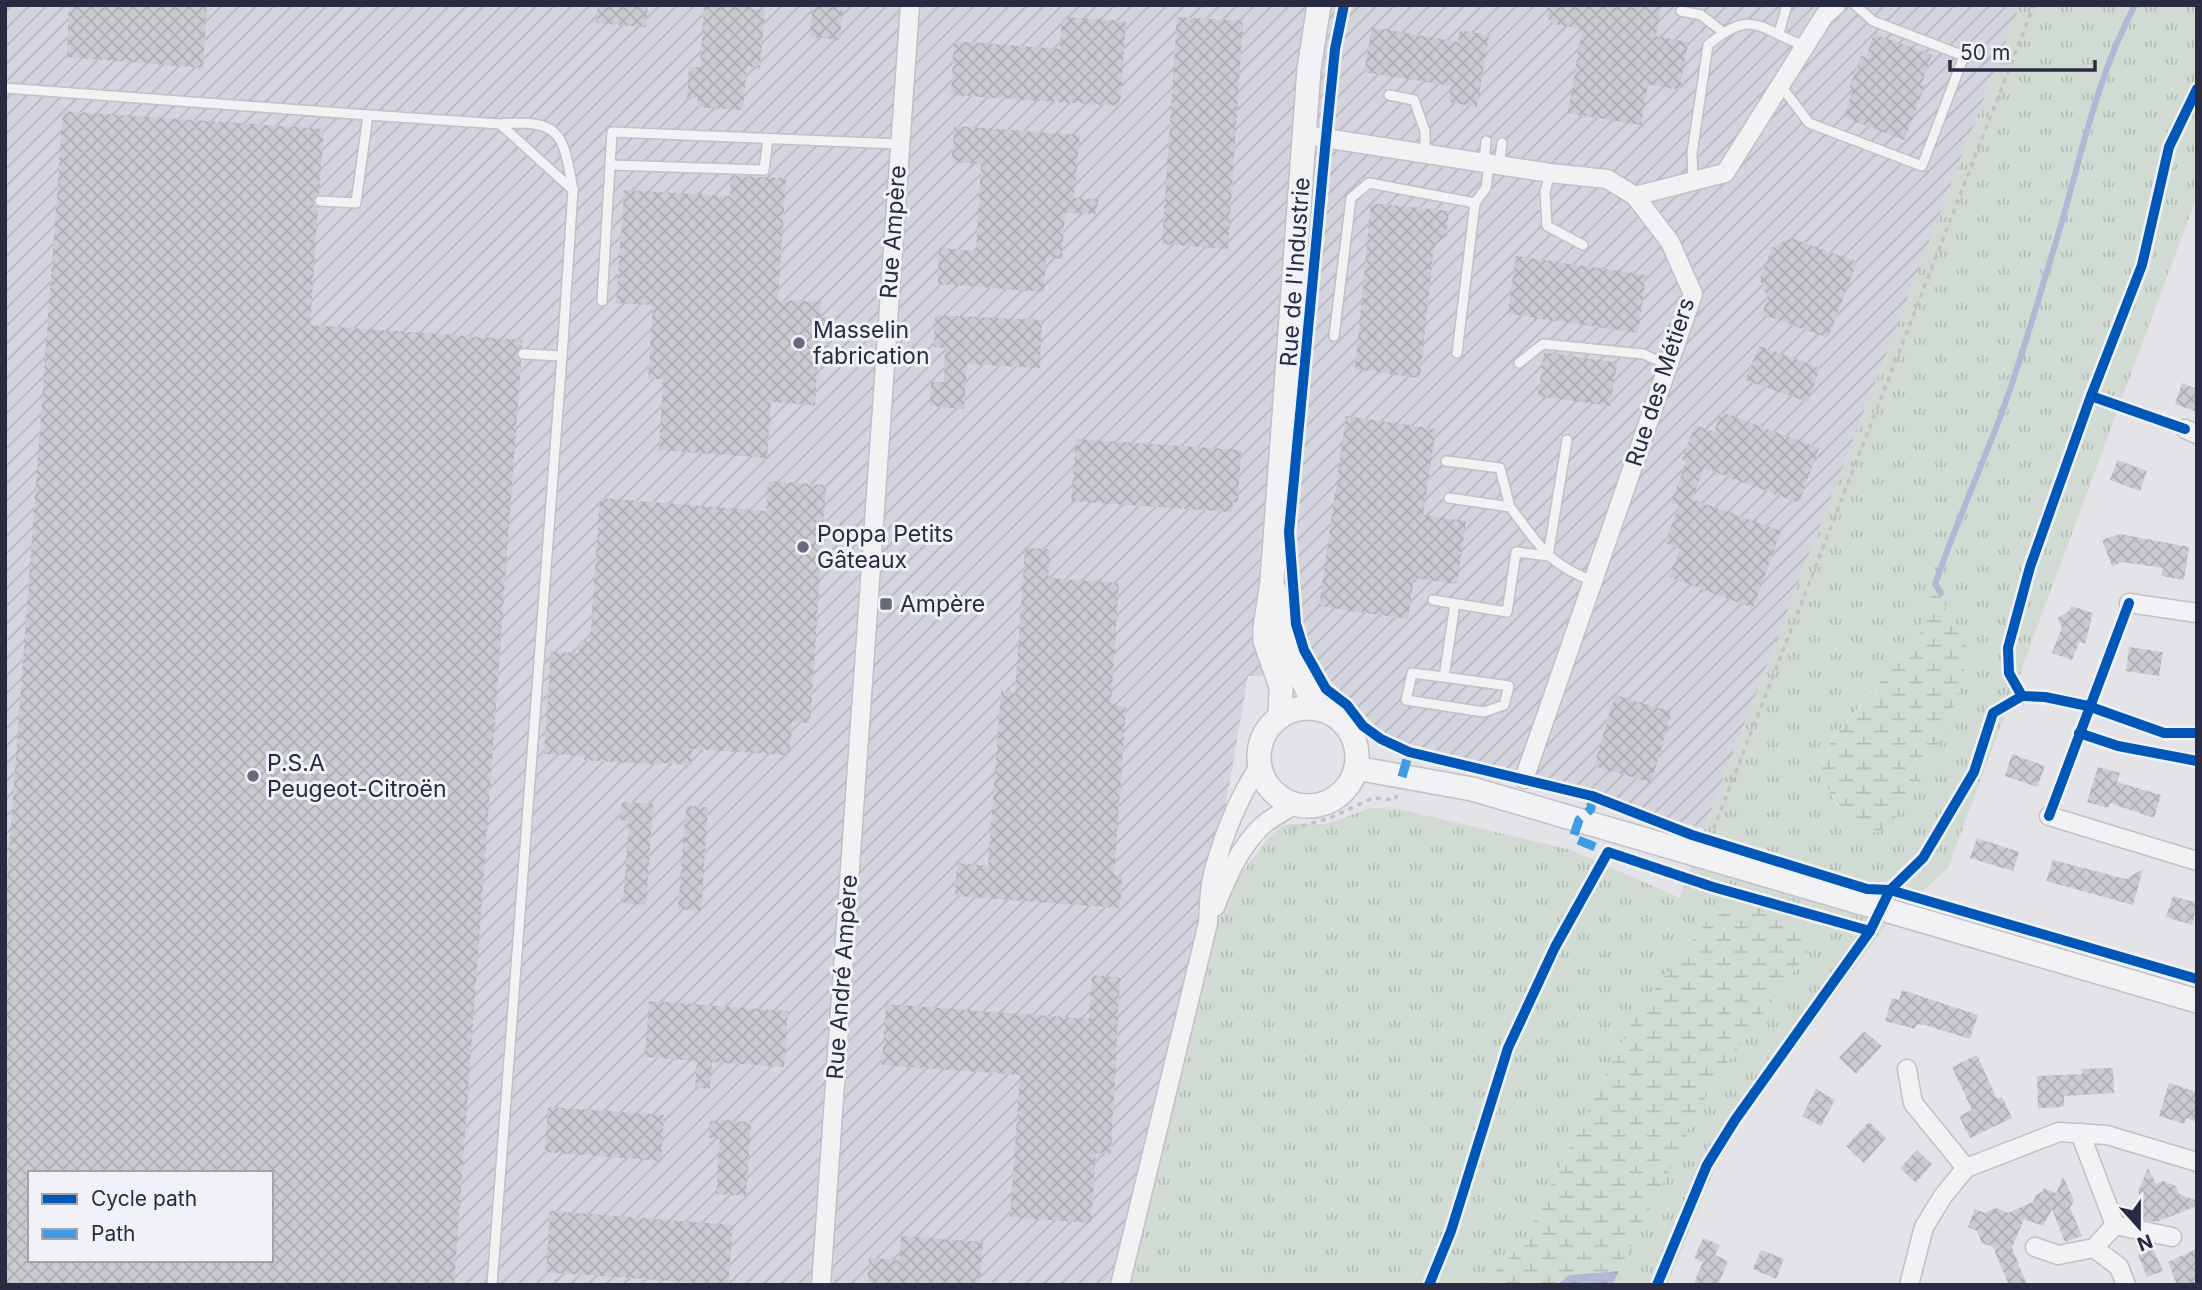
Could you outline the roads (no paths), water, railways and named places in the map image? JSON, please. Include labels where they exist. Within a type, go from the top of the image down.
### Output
[{"type":"street","name":"Rue Ampère","points":[[863,669],[910,5]]},
{"type":"street","name":"Rue de l'Industrie","points":[[1280,717],[1281,687],[1265,641],[1265,628],[1272,581],[1309,69],[1319,5]]},
{"type":"street","points":[[1635,196],[1725,173],[1824,16],[1836,5]]},
{"type":"street","name":"Rue des Métiers","points":[[1305,135],[1549,173],[1607,179],[1635,196],[1670,242],[1693,294],[1524,779]]},
{"type":"street","name":"Rue de l'Industrie","points":[[1272,581],[1296,665],[1319,709]]},
{"type":"street","points":[[2129,603],[2197,613]]},
{"type":"street","name":"Rue André Ampère","points":[[821,1285],[863,669]]},
{"type":"street","points":[[1319,709],[1341,720],[1349,729],[1356,746],[1356,768],[1346,788],[1329,800],[1318,805],[1296,804],[1277,795],[1270,787],[1260,765],[1259,755],[1264,735],[1280,717],[1292,710],[1319,709]]},
{"type":"street","points":[[1120,1285],[1208,923],[1213,876],[1225,836],[1244,789],[1260,765]]},
{"type":"street","points":[[1356,768],[1472,789],[2197,1001]]},
{"type":"street","points":[[1208,923],[1234,863],[1253,836],[1265,824],[1296,804]]},
{"type":"street","points":[[2049,816],[2197,861]]},
{"type":"street","points":[[1907,1069],[1913,1104],[1966,1168]]},
{"type":"street","points":[[1909,1285],[1924,1227],[1943,1196],[1966,1168],[2059,1132],[2107,1135],[2197,1162]]},
{"type":"street","points":[[2080,1133],[2115,1225]]},
{"type":"street","points":[[2115,1225],[2172,1237]]},
{"type":"street","points":[[2035,1247],[2058,1255],[2094,1248],[2115,1225]]},
{"type":"street","points":[[2094,1248],[2119,1267],[2126,1285]]},
{"type":"lane","points":[[1779,33],[1787,5]]},
{"type":"lane","points":[[1781,86],[1809,123],[1922,166],[1964,56],[1873,21],[1855,5]]},
{"type":"lane","points":[[1681,11],[1701,15],[1723,32]]},
{"type":"lane","points":[[1693,181],[1692,153],[1707,45],[1723,32],[1749,22],[1806,46]]},
{"type":"lane","points":[[5,88],[500,124],[528,121],[552,128],[566,148],[573,190],[492,1285]]},
{"type":"lane","points":[[1389,95],[1414,100],[1425,131],[1425,154]]},
{"type":"lane","points":[[320,201],[356,203],[368,115]]},
{"type":"lane","points":[[500,124],[573,190]]},
{"type":"lane","points":[[602,301],[612,132],[899,144]]},
{"type":"lane","points":[[610,165],[764,170],[768,139]]},
{"type":"lane","points":[[1486,141],[1491,164]]},
{"type":"lane","points":[[1457,353],[1475,203],[1486,188],[1491,164],[1502,143]]},
{"type":"lane","points":[[1549,173],[1545,192],[1547,226],[1583,245]]},
{"type":"lane","points":[[1334,336],[1351,198],[1369,183],[1475,203]]},
{"type":"lane","points":[[1519,363],[1543,344],[1643,354],[1668,365]]},
{"type":"lane","points":[[523,354],[562,356]]},
{"type":"lane","points":[[1548,556],[1567,440]]},
{"type":"lane","points":[[1446,461],[1500,468],[1510,507],[1548,556],[1569,572],[1593,581]]},
{"type":"lane","points":[[1449,498],[1510,507]]},
{"type":"lane","points":[[1433,600],[1507,612],[1517,552],[1548,556]]},
{"type":"lane","points":[[1444,677],[1455,604]]},
{"type":"lane","points":[[1412,673],[1444,677],[1509,686],[1504,705],[1484,712],[1406,701],[1412,673]]},
{"type":"water","points":[[1619,1271],[1612,1285],[1556,1285],[1570,1275]]},
{"type":"waterway","points":[[1941,593],[1935,584],[2008,396],[2061,226],[2097,97],[2120,35],[2135,5]]},
{"type":"place","name":"Masselin fabrication","points":[[799,343]]},
{"type":"place","name":"Poppa Petits Gâteaux","points":[[803,547]]},
{"type":"place","name":"Ampère","points":[[886,604]]},
{"type":"place","name":"P.S.A Peugeot-Citroën","points":[[253,776]]}]
